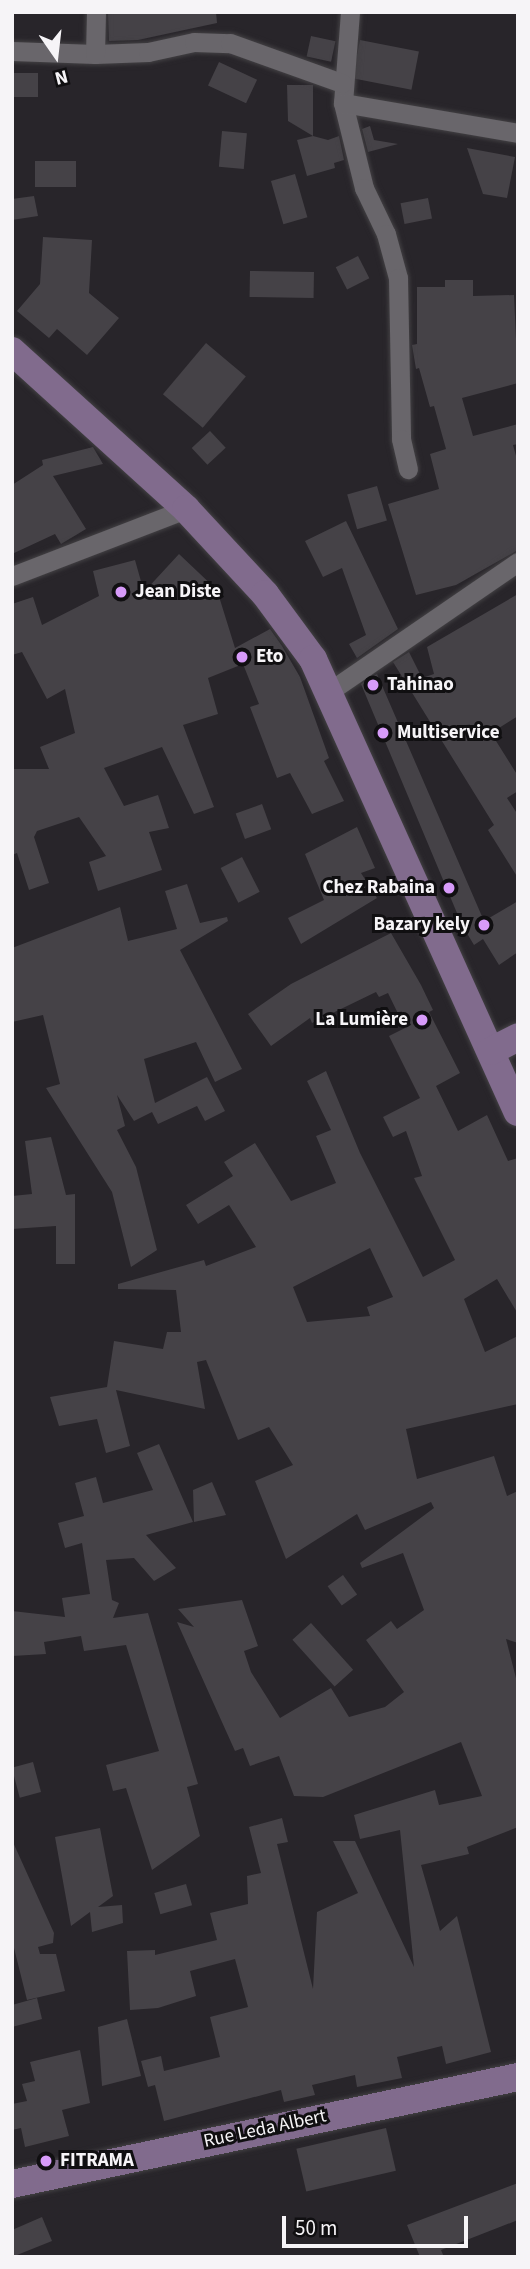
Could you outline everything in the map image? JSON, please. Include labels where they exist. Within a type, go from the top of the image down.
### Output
[{"type":"street","points":[[95,54],[96,12]]},
{"type":"street","points":[[350,12],[343,93],[363,188],[386,234],[398,278],[401,439],[408,469]]},
{"type":"street","points":[[12,51],[95,54],[148,52],[194,42],[230,43],[343,93],[518,134]]},
{"type":"street","points":[[12,351],[186,509],[265,594],[313,659],[330,691],[518,1112]]},
{"type":"street","points":[[12,576],[186,509]]},
{"type":"street","points":[[330,691],[518,562]]},
{"type":"street","points":[[491,1051],[518,1037]]},
{"type":"street","name":"Rue Leda Albert","points":[[12,2184],[518,2077]]},
{"type":"building","points":[[108,12],[216,12],[217,23],[138,40],[109,41]]},
{"type":"building","points":[[311,36],[335,41],[331,62],[307,57]]},
{"type":"building","points":[[360,40],[419,51],[411,90],[353,78]]},
{"type":"building","points":[[219,62],[257,80],[246,103],[208,86]]},
{"type":"building","points":[[12,73],[38,73],[38,97],[12,97]]},
{"type":"building","points":[[287,85],[313,85],[313,136],[288,121]]},
{"type":"building","points":[[370,126],[374,140],[398,144],[368,152],[362,129]]},
{"type":"building","points":[[222,131],[247,133],[244,169],[219,167]]},
{"type":"building","points":[[313,136],[328,140],[339,136],[344,160],[334,163],[335,168],[307,176],[297,140]]},
{"type":"building","points":[[467,148],[515,157],[507,198],[483,194]]},
{"type":"building","points":[[35,161],[76,161],[76,187],[35,187]]},
{"type":"building","points":[[295,174],[307,217],[283,224],[271,181]]},
{"type":"building","points":[[34,196],[38,216],[12,220],[12,199]]},
{"type":"building","points":[[428,198],[432,219],[405,224],[401,203]]},
{"type":"building","points":[[43,237],[92,240],[89,293],[119,318],[87,355],[57,329],[49,338],[17,311],[40,284]]},
{"type":"building","points":[[358,256],[369,278],[347,290],[336,267]]},
{"type":"building","points":[[250,271],[314,272],[314,298],[250,297]]},
{"type":"building","points":[[445,280],[473,280],[473,296],[514,295],[518,383],[462,398],[473,436],[518,424],[518,444],[513,445],[518,463],[518,550],[456,585],[416,595],[388,504],[439,489],[430,454],[446,449],[434,406],[430,407],[419,368],[416,369],[412,345],[417,344],[417,287],[445,287]]},
{"type":"building","points":[[206,343],[246,376],[203,428],[163,394]]},
{"type":"building","points":[[210,431],[226,448],[207,465],[192,448]]},
{"type":"building","points":[[93,447],[103,464],[53,476],[86,529],[61,544],[55,534],[12,554],[12,485],[43,465],[42,460]]},
{"type":"building","points":[[377,486],[387,521],[357,529],[347,495]]},
{"type":"building","points":[[346,521],[398,629],[357,658],[349,644],[366,635],[342,568],[323,577],[305,541]]},
{"type":"building","points":[[179,554],[217,590],[235,648],[270,629],[282,646],[300,677],[329,758],[324,761],[344,801],[312,814],[290,773],[277,778],[250,707],[259,704],[243,664],[208,678],[218,714],[183,725],[214,807],[194,814],[162,747],[104,768],[124,806],[158,795],[169,828],[149,832],[162,870],[98,891],[89,862],[106,856],[79,817],[37,831],[34,837],[49,883],[29,890],[17,853],[12,855],[12,769],[49,769],[40,747],[75,733],[65,689],[47,699],[22,652],[12,655],[12,604],[33,597],[42,625],[99,596],[93,571],[135,560],[144,592]]},
{"type":"building","points":[[518,594],[518,716],[491,733],[518,776],[518,791],[507,798],[518,815],[518,878],[488,830],[494,825],[393,662],[409,652],[422,678],[434,674],[427,647]]},
{"type":"building","points":[[377,674],[484,921],[518,901],[518,952],[499,965],[483,939],[474,945],[462,925],[361,684]]},
{"type":"building","points":[[262,804],[271,829],[245,839],[236,814]]},
{"type":"building","points":[[357,827],[375,868],[361,873],[377,898],[301,944],[288,918],[324,900],[305,854]]},
{"type":"building","points":[[242,857],[260,892],[238,903],[221,868]]},
{"type":"building","points":[[187,884],[200,923],[227,917],[228,921],[180,950],[242,1069],[215,1082],[196,1042],[144,1059],[155,1103],[207,1077],[225,1111],[205,1121],[197,1106],[158,1124],[152,1112],[134,1121],[117,1095],[125,1126],[117,1130],[136,1167],[157,1250],[131,1267],[112,1192],[46,1088],[60,1084],[43,1015],[12,1022],[12,948],[120,907],[128,941],[177,929],[165,891]]},
{"type":"building","points":[[391,933],[421,985],[433,1010],[429,1012],[460,1073],[436,1086],[458,1131],[487,1115],[508,1161],[518,1158],[518,1314],[497,1279],[464,1299],[485,1352],[518,1336],[518,1404],[406,1429],[417,1479],[494,1456],[507,1496],[518,1491],[518,1643],[506,1639],[518,1686],[518,1827],[467,1847],[469,1854],[421,1865],[440,1931],[457,1916],[491,2052],[446,2064],[442,2046],[397,2057],[402,2078],[357,2087],[355,2075],[312,2085],[315,2095],[284,2102],[281,2090],[164,2121],[155,2085],[148,2087],[141,2061],[161,2056],[164,2071],[220,2057],[210,2017],[248,2007],[235,1959],[190,1971],[196,1996],[158,2008],[130,2010],[127,1951],[155,1950],[155,1955],[217,1940],[210,1913],[248,1904],[247,1876],[261,1873],[249,1827],[282,1818],[288,1842],[277,1844],[313,1989],[317,1912],[358,1893],[333,1841],[355,1841],[414,1967],[400,1830],[360,1839],[354,1815],[435,1790],[439,1805],[482,1796],[461,1742],[323,1797],[294,1796],[279,1756],[250,1766],[243,1748],[235,1751],[177,1622],[194,1627],[178,1609],[242,1600],[258,1646],[244,1651],[251,1672],[280,1718],[331,1688],[349,1717],[385,1707],[404,1692],[366,1640],[391,1621],[397,1629],[424,1610],[403,1553],[362,1568],[360,1563],[434,1508],[431,1502],[365,1530],[357,1514],[286,1559],[255,1481],[293,1465],[269,1427],[238,1440],[206,1360],[197,1362],[205,1409],[116,1390],[130,1446],[106,1453],[97,1419],[59,1426],[50,1397],[107,1387],[114,1341],[163,1349],[167,1332],[181,1332],[176,1290],[118,1289],[118,1284],[204,1260],[206,1266],[256,1247],[229,1205],[198,1224],[186,1205],[233,1176],[224,1162],[255,1143],[291,1201],[336,1183],[316,1136],[331,1130],[307,1081],[326,1071],[360,1153],[423,1277],[455,1260],[414,1178],[422,1176],[406,1131],[393,1137],[383,1117],[420,1098],[389,1036],[405,1028],[388,993],[379,997],[376,992],[312,1023],[310,1018],[271,1046],[248,1014],[291,984]],"holes":[[[370,1248],[393,1297],[367,1307],[370,1316],[307,1322],[293,1287]]]},
{"type":"building","points":[[51,1137],[66,1195],[75,1194],[75,1264],[56,1264],[56,1226],[12,1229],[12,1196],[32,1194],[25,1141]]},
{"type":"building","points":[[159,1444],[193,1522],[146,1535],[176,1568],[154,1581],[134,1558],[106,1560],[112,1600],[119,1603],[113,1618],[148,1613],[198,1784],[187,1787],[200,1836],[152,1870],[126,1788],[113,1791],[106,1765],[159,1751],[126,1645],[84,1651],[81,1636],[44,1642],[46,1654],[12,1656],[12,1611],[65,1617],[62,1598],[90,1594],[82,1543],[65,1548],[58,1523],[84,1516],[75,1483],[96,1477],[103,1503],[153,1490],[137,1453]]},
{"type":"building","points":[[212,1482],[226,1515],[194,1522],[193,1490]]},
{"type":"building","points":[[343,1575],[357,1594],[342,1606],[328,1586]]},
{"type":"building","points":[[311,1623],[353,1670],[335,1687],[292,1640]]},
{"type":"building","points":[[33,1762],[41,1792],[20,1798],[12,1768]]},
{"type":"building","points":[[100,1828],[113,1896],[98,1907],[122,1905],[123,1923],[92,1932],[90,1912],[71,1926],[55,1837]]},
{"type":"building","points":[[12,1840],[54,1933],[53,1943],[38,1947],[40,1954],[56,1954],[65,1991],[27,2000],[12,1940]]},
{"type":"building","points":[[186,1884],[192,1905],[160,1914],[154,1893]]},
{"type":"building","points":[[37,1998],[42,2019],[12,2027],[12,2005]]},
{"type":"building","points":[[127,2019],[141,2076],[102,2086],[98,2027]]},
{"type":"building","points":[[80,2050],[90,2103],[62,2110],[69,2136],[25,2147],[21,2128],[12,2130],[12,2104],[27,2101],[22,2084],[35,2081],[30,2062]]},
{"type":"building","points":[[386,2128],[396,2171],[306,2192],[296,2149]]},
{"type":"building","points":[[518,2183],[518,2220],[441,2250],[444,2257],[420,2257],[407,2225]]},
{"type":"building","points":[[42,2217],[52,2241],[12,2257],[12,2230]]},
{"type":"place","name":"Jean Diste","points":[[121,592]]},
{"type":"place","name":"Eto","points":[[242,657]]},
{"type":"place","name":"Tahinao","points":[[373,685]]},
{"type":"place","name":"Multiservice","points":[[383,733]]},
{"type":"place","name":"Chez Rabaina","points":[[449,888]]},
{"type":"place","name":"Bazary kely","points":[[484,925]]},
{"type":"place","name":"La Lumière","points":[[422,1020]]},
{"type":"place","name":"FITRAMA","points":[[46,2161]]}]
